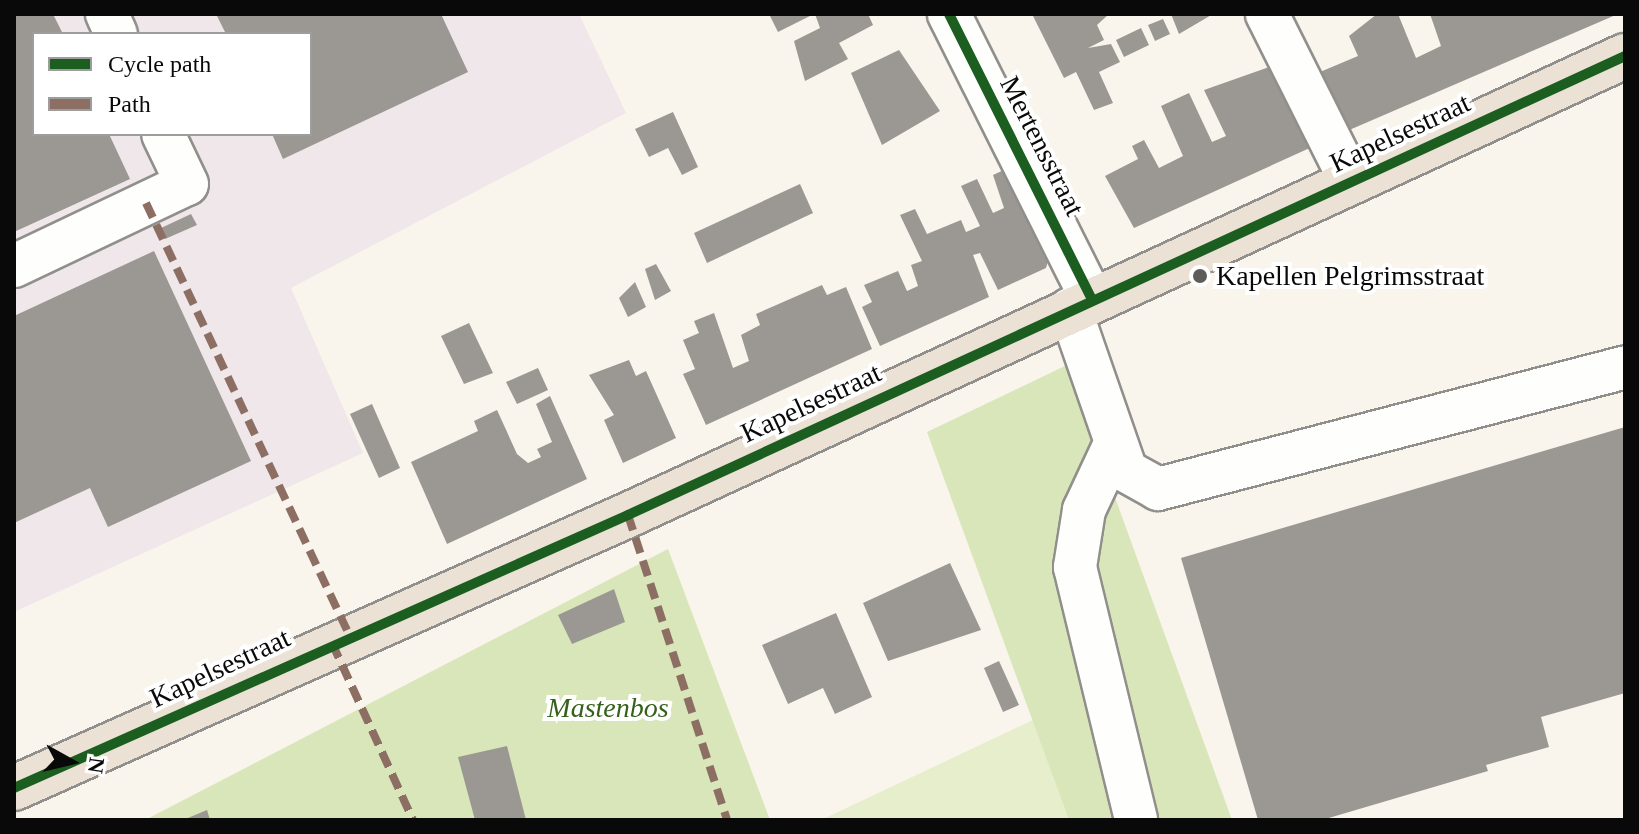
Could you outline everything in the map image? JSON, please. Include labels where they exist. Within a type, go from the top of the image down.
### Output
[{"type":"main road","name":"Kapelsestraat","points":[[14,788],[1625,56]]},
{"type":"street","name":"Mertensstraat","points":[[949,14],[1081,304],[1114,446],[1126,471],[1158,489],[1625,367]]},
{"type":"street","points":[[1267,14],[1351,182]]},
{"type":"street","points":[[14,266],[187,184],[164,136]]},
{"type":"street","points":[[1114,446],[1084,510],[1075,567],[1136,820]]},
{"type":"shaded area","points":[[14,14],[579,14],[626,113],[291,288],[363,453],[14,612]]},
{"type":"green space","points":[[1067,365],[1232,820],[1069,820],[927,432]]},
{"type":"green space","name":"Mastenbos","points":[[668,549],[770,820],[145,820]]},
{"type":"green space","points":[[1033,720],[1069,820],[821,820]]},
{"type":"building","points":[[14,14],[53,14],[62,32],[32,32],[32,136],[110,136],[130,179],[14,232]]},
{"type":"building","points":[[216,14],[441,14],[468,72],[283,159],[273,136],[312,136],[312,32],[225,32]]},
{"type":"building","points":[[769,14],[814,14],[778,32]]},
{"type":"building","points":[[815,14],[868,14],[873,25],[839,43],[848,59],[805,81],[794,41],[820,28]]},
{"type":"building","points":[[1032,14],[1109,14],[1097,25],[1104,40],[1088,48],[1111,44],[1120,62],[1099,72],[1113,103],[1094,110],[1076,72],[1064,78]]},
{"type":"building","points":[[1171,14],[1213,14],[1179,34]]},
{"type":"building","points":[[1377,14],[1398,14],[1416,58],[1441,46],[1430,14],[1618,14],[1347,131],[1320,72],[1358,56],[1349,36]]},
{"type":"building","points":[[1163,19],[1170,34],[1155,41],[1148,25]]},
{"type":"building","points":[[1141,28],[1149,45],[1124,57],[1116,40]]},
{"type":"building","points":[[899,50],[940,111],[882,145],[851,73]]},
{"type":"building","points":[[1286,61],[1323,142],[1134,228],[1105,176],[1138,159],[1132,146],[1144,140],[1159,168],[1183,156],[1161,106],[1189,93],[1212,142],[1226,136],[1204,90]]},
{"type":"building","points":[[673,112],[698,167],[682,175],[668,148],[649,157],[635,129]]},
{"type":"building","points":[[1006,169],[1049,258],[1046,268],[998,290],[980,253],[973,255],[989,297],[880,346],[862,307],[872,302],[864,285],[898,271],[907,291],[918,286],[911,265],[922,261],[900,215],[915,209],[927,234],[961,220],[966,232],[980,226],[961,186],[977,179],[993,213],[1004,208],[993,175]]},
{"type":"building","points":[[800,184],[813,213],[707,263],[694,233]]},
{"type":"building","points":[[191,214],[197,225],[165,239],[161,228]]},
{"type":"building","points":[[154,251],[251,461],[108,527],[90,488],[14,523],[14,316]]},
{"type":"building","points":[[656,264],[671,291],[655,300],[645,269]]},
{"type":"building","points":[[635,282],[646,307],[628,317],[619,298]]},
{"type":"building","points":[[822,285],[827,295],[846,287],[872,349],[706,425],[683,374],[695,369],[683,340],[699,333],[694,321],[714,313],[733,368],[749,361],[741,335],[760,325],[756,314]]},
{"type":"building","points":[[469,323],[493,373],[464,384],[441,336]]},
{"type":"building","points":[[629,360],[636,376],[646,371],[676,438],[623,463],[604,420],[614,415],[589,375]]},
{"type":"building","points":[[538,368],[548,390],[517,404],[506,382]]},
{"type":"building","points":[[550,396],[587,479],[447,544],[411,462],[478,431],[474,421],[497,410],[517,454],[528,463],[541,457],[537,449],[552,442],[536,404]]},
{"type":"building","points":[[372,404],[400,468],[379,478],[350,414]]},
{"type":"building","points":[[1625,427],[1625,693],[1541,717],[1549,747],[1486,765],[1488,771],[1322,820],[1258,820],[1181,558]]},
{"type":"building","points":[[950,563],[981,630],[888,661],[863,603]]},
{"type":"building","points":[[614,589],[625,622],[572,644],[558,615]]},
{"type":"building","points":[[836,613],[872,697],[835,714],[823,688],[788,704],[762,645]]},
{"type":"building","points":[[999,661],[1019,705],[1003,712],[984,668]]},
{"type":"building","points":[[507,746],[526,820],[475,820],[458,757]]},
{"type":"building","points":[[207,810],[210,820],[183,820]]},
{"type":"marked path","points":[[146,203],[349,635]]},
{"type":"marked path","points":[[628,515],[727,820]]},
{"type":"marked path","points":[[332,643],[413,820]]},
{"type":"cycle path","points":[[949,14],[1092,300]]},
{"type":"cycle path","points":[[14,788],[628,515],[1625,56]]},
{"type":"place","name":"Kapellen Pelgrimsstraat","points":[[1200,276]]}]
